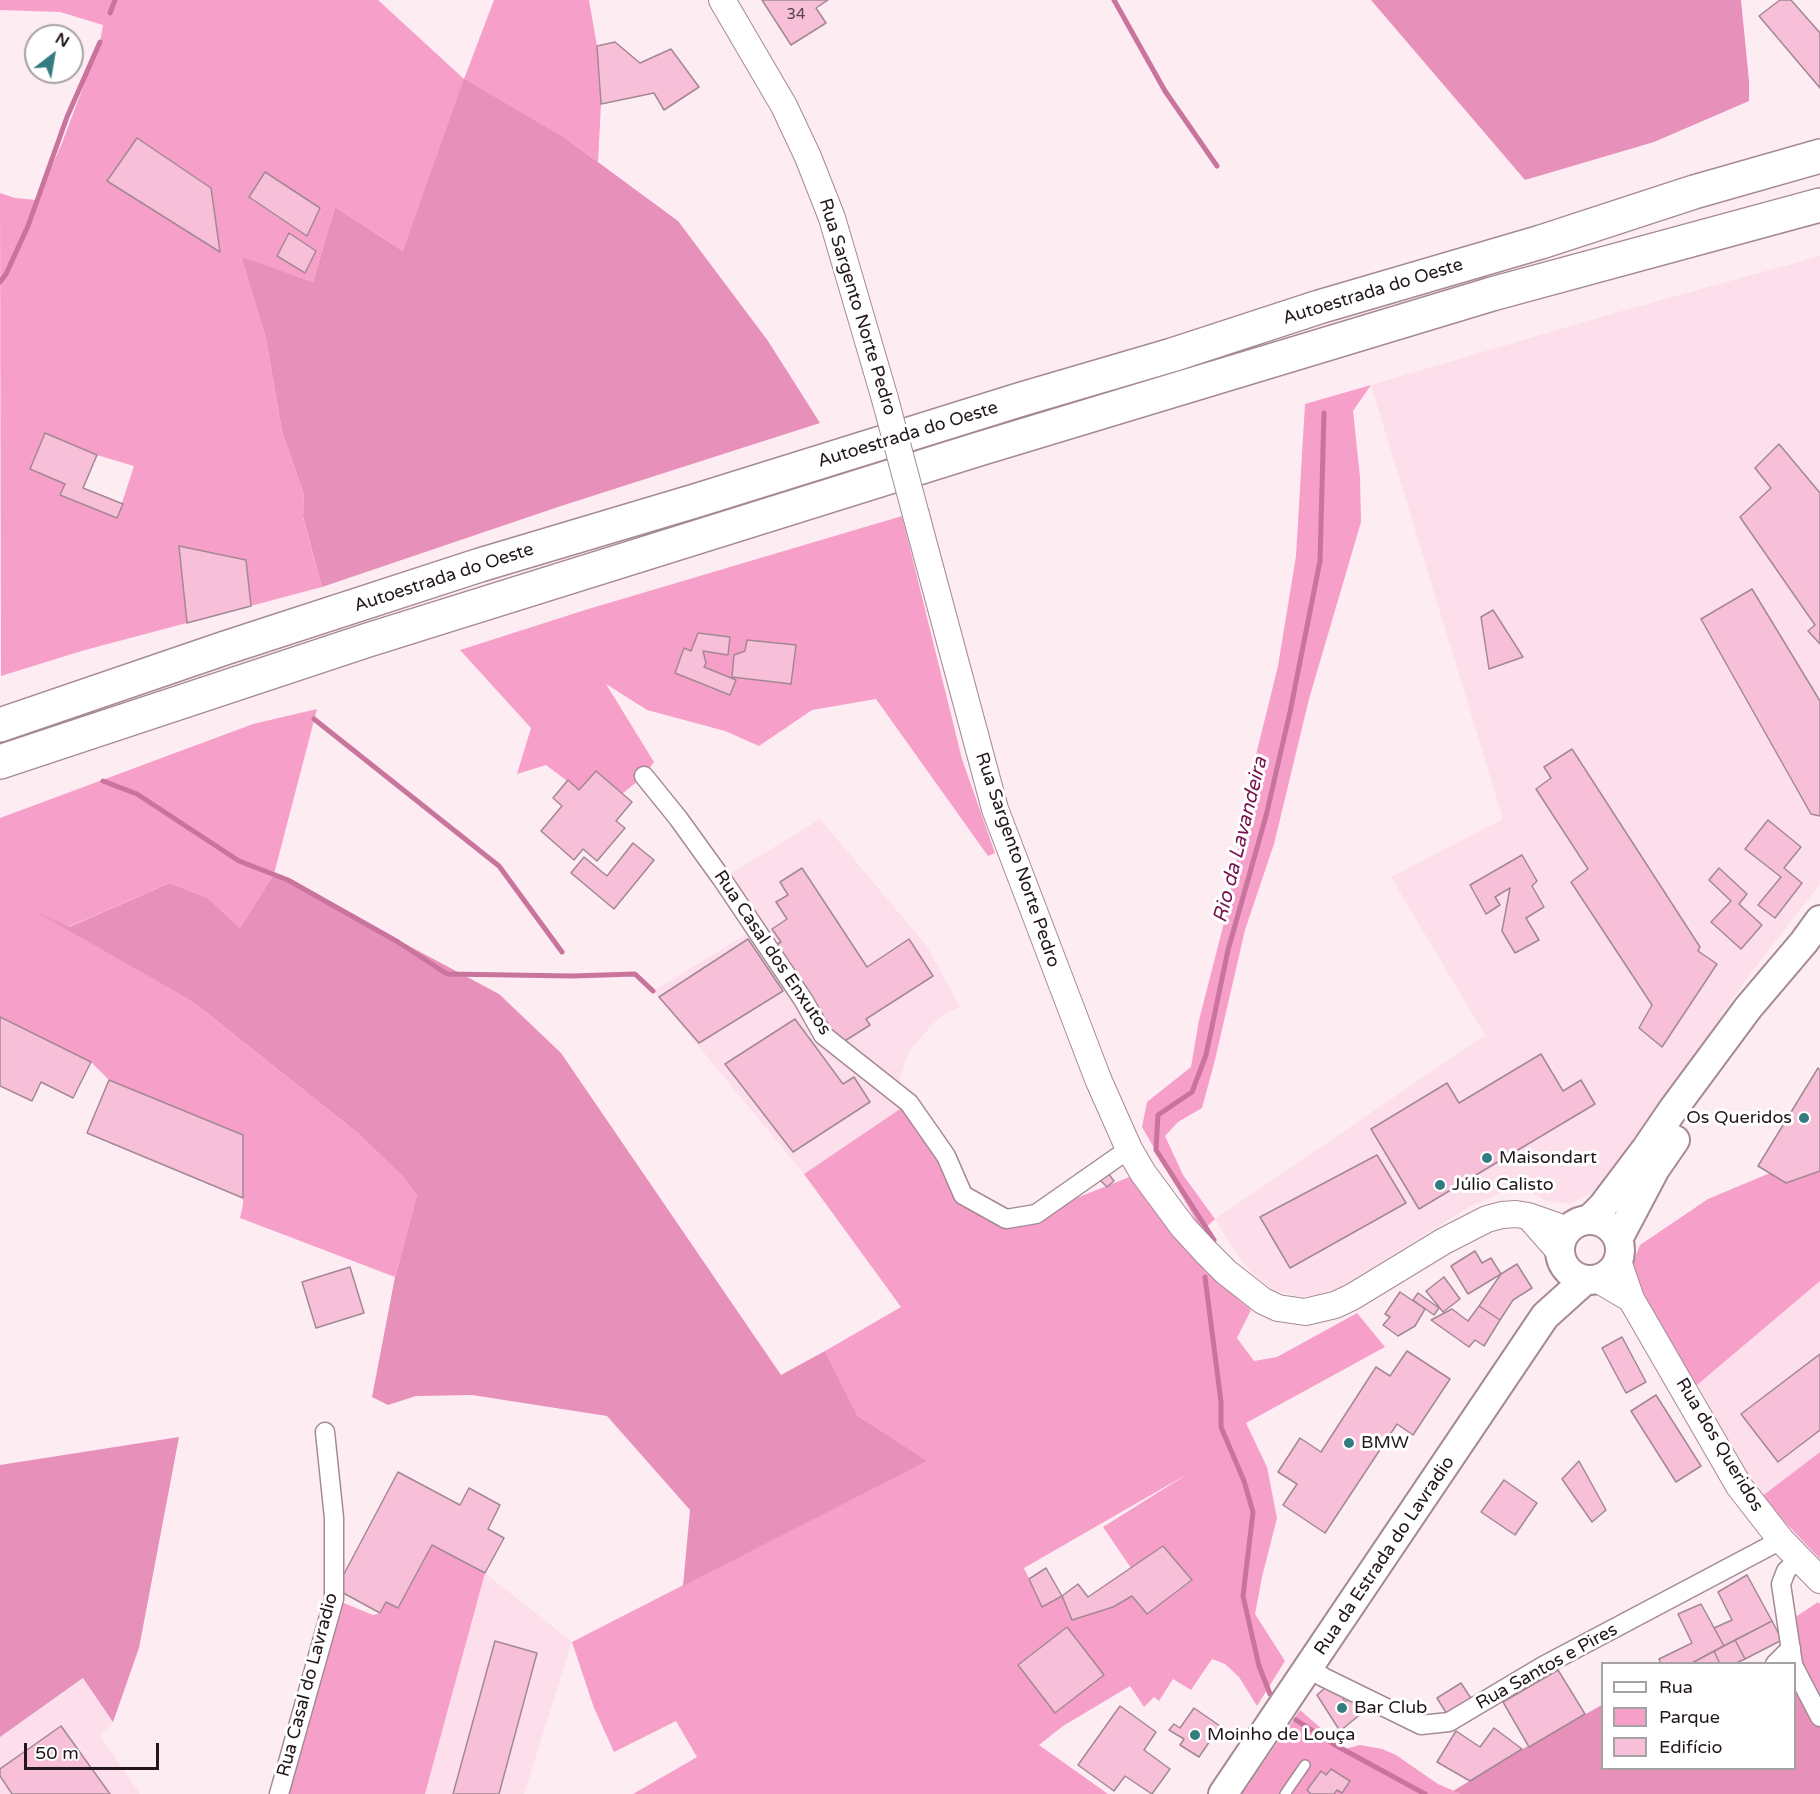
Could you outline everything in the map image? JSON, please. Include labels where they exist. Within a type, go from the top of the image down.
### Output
[{"type":"highway","name":"Autoestrada do Oeste","points":[[0,725],[480,565],[1172,355],[1319,307],[1542,242],[1694,192],[1820,156]]},
{"type":"highway","name":"Autoestrada do Oeste","points":[[0,762],[368,640],[979,449],[1492,294],[1820,205]]},
{"type":"main road","name":"Rua da Estrada do Lavradio","points":[[1223,1794],[1545,1316],[1570,1241],[1603,1206],[1632,1168],[1681,1114],[1761,1016],[1812,931]]},
{"type":"main road","name":"Rua da Estrada do Lavradio","points":[[1545,1316],[1591,1280],[1606,1276],[1681,1114]]},
{"type":"main road","points":[[1591,1280],[1575,1276],[1567,1270],[1570,1241],[1606,1225],[1618,1250]]},
{"type":"street","name":"Rua Sargento Norte Pedro","points":[[722,0],[783,106],[808,157],[832,218],[885,399],[996,809],[1098,1079],[1129,1149],[1161,1199],[1206,1252],[1245,1288],[1263,1301],[1293,1312],[1319,1309],[1343,1301],[1444,1241],[1487,1219],[1502,1215],[1528,1216],[1570,1241]]},
{"type":"street","name":"Rua Casal dos Enxutos","points":[[644,776],[722,879],[804,1001],[824,1035],[909,1103],[946,1156],[963,1195],[1006,1219],[1036,1214],[1129,1149]]},
{"type":"street","name":"Rua dos Queridos","points":[[1618,1250],[1631,1299],[1739,1486],[1781,1540],[1820,1580]]},
{"type":"street","points":[[1591,1280],[1631,1299]]},
{"type":"street","name":"Rua Casal do Lavradio","points":[[279,1794],[334,1599],[333,1518],[325,1432]]},
{"type":"street","name":"Rua Santos e Pires","points":[[1310,1668],[1323,1677],[1421,1725],[1449,1722],[1543,1666],[1781,1540]]},
{"type":"street","points":[[1793,1660],[1781,1584],[1786,1572],[1799,1558]]},
{"type":"street","points":[[1796,1666],[1820,1717]]},
{"type":"lane","points":[[1285,1794],[1305,1765]]},
{"type":"shaded area","points":[[1371,0],[1741,0],[1749,101],[1654,142],[1525,180]]},
{"type":"shaded area","points":[[464,79],[568,140],[678,221],[768,341],[820,423],[558,507],[322,587],[303,517],[304,495],[282,431],[266,339],[242,257],[313,282],[335,207],[403,251]]},
{"type":"shaded area","points":[[1820,256],[1820,884],[1747,978],[1652,1119],[1629,1160],[1590,1194],[1570,1204],[1547,1201],[1523,1188],[1506,1191],[1469,1207],[1342,1287],[1320,1296],[1295,1296],[1273,1290],[1253,1274],[1237,1255],[1215,1219],[1485,1035],[1391,877],[1503,819],[1371,385],[1611,314]]},
{"type":"shaded area","points":[[820,819],[927,946],[960,1007],[947,1012],[933,1024],[909,1051],[898,1085],[909,1103],[804,1174],[653,991],[755,929],[722,879]]},
{"type":"shaded area","points":[[274,874],[499,994],[561,1053],[781,1375],[825,1351],[858,1416],[927,1461],[683,1586],[690,1510],[607,1416],[472,1395],[416,1396],[388,1405],[372,1397],[395,1277],[417,1195],[404,1178],[359,1134],[193,1002],[33,910],[69,927],[170,883],[208,898],[240,928]]},
{"type":"shaded area","points":[[1820,1281],[1820,1452],[1761,1497],[1697,1385]]},
{"type":"shaded area","points":[[179,1437],[139,1648],[113,1722],[83,1678],[0,1737],[0,1465]]},
{"type":"shaded area","points":[[485,1573],[572,1642],[524,1794],[425,1794]]},
{"type":"shaded area","points":[[1796,1668],[1820,1707],[1820,1794],[1461,1794],[1453,1791],[1601,1706],[1601,1770],[1796,1770]]},
{"type":"shaded area","points":[[84,1678],[113,1722],[100,1735],[140,1794],[0,1794],[0,1737]]},
{"type":"green space","points":[[0,0],[378,0],[464,79],[494,0],[589,0],[597,46],[601,104],[598,162],[568,140],[403,251],[335,207],[313,282],[243,258],[266,339],[282,431],[304,495],[303,518],[322,587],[85,650],[1,676],[0,193],[15,198],[37,200],[62,143],[100,42],[103,25],[60,12],[0,10]],"holes":[[[45,433],[97,455],[134,466],[117,518],[61,495],[65,484],[30,469]]]},
{"type":"green space","points":[[1371,385],[1353,411],[1360,477],[1361,522],[1309,699],[1274,844],[1245,930],[1202,1108],[1178,1122],[1165,1136],[1183,1175],[1215,1219],[1202,1231],[1142,1127],[1147,1102],[1191,1067],[1199,1020],[1225,919],[1257,751],[1278,666],[1296,556],[1305,404]]},
{"type":"green space","points":[[902,516],[962,759],[995,853],[988,856],[876,699],[812,710],[759,746],[725,731],[647,710],[606,684],[654,762],[644,776],[622,794],[596,771],[579,790],[546,765],[517,774],[531,728],[460,650],[585,610]]},
{"type":"green space","points":[[317,709],[274,874],[240,928],[208,898],[170,883],[68,927],[45,916],[193,1002],[359,1134],[404,1178],[417,1195],[395,1277],[240,1218],[243,1204],[243,1135],[109,1080],[91,1062],[0,1017],[0,818],[253,724]]},
{"type":"green space","points":[[909,1103],[963,1195],[1006,1219],[1036,1214],[1132,1176],[1205,1271],[1251,1310],[1237,1338],[1254,1361],[1277,1357],[1357,1313],[1385,1347],[1246,1423],[1267,1467],[1277,1518],[1255,1614],[1285,1661],[1257,1706],[1239,1677],[1225,1664],[1212,1659],[1191,1690],[1173,1679],[1159,1701],[1154,1697],[1144,1707],[1130,1686],[1063,1726],[1039,1745],[1108,1794],[633,1794],[697,1757],[676,1721],[614,1752],[594,1708],[572,1642],[926,1461],[858,1416],[825,1351],[901,1307],[804,1174]],"holes":[[[1189,1473],[1103,1527],[1131,1568],[1163,1546],[1192,1581],[1147,1614],[1132,1596],[1072,1620],[1062,1596],[1042,1607],[1024,1568]]]},
{"type":"green space","points":[[1820,1171],[1820,1281],[1697,1385],[1649,1315],[1633,1268],[1640,1245],[1708,1199],[1770,1173],[1786,1183]]},
{"type":"green space","points":[[1820,1452],[1820,1559],[1761,1497]]},
{"type":"green space","points":[[432,1545],[485,1573],[425,1794],[279,1794],[334,1599],[373,1615],[380,1613],[386,1602]]},
{"type":"green space","points":[[1818,1602],[1820,1604],[1820,1707],[1796,1669],[1788,1622]]},
{"type":"green space","points":[[1300,1710],[1345,1749],[1360,1745],[1382,1749],[1396,1755],[1438,1784],[1461,1794],[1242,1794]]},
{"type":"building","points":[[762,0],[828,0],[816,8],[826,23],[791,45]]},
{"type":"building","points":[[1780,0],[1791,0],[1820,33],[1820,88],[1759,16]]},
{"type":"building","points":[[615,42],[640,63],[671,49],[699,87],[664,110],[654,93],[601,104],[597,46]]},
{"type":"building","points":[[137,138],[211,188],[220,252],[107,181]]},
{"type":"building","points":[[265,172],[320,208],[307,236],[249,197]]},
{"type":"building","points":[[289,233],[316,251],[305,273],[277,256]]},
{"type":"building","points":[[45,433],[97,455],[83,488],[123,504],[117,518],[60,495],[65,484],[30,469]]},
{"type":"building","points":[[1779,444],[1820,493],[1820,644],[1808,631],[1815,625],[1740,517],[1771,488],[1755,468]]},
{"type":"building","points":[[179,546],[246,560],[251,606],[187,623]]},
{"type":"building","points":[[1752,589],[1820,701],[1820,816],[1811,814],[1701,619]]},
{"type":"building","points":[[1493,610],[1523,657],[1489,669],[1481,617]]},
{"type":"building","points":[[698,633],[730,637],[728,655],[703,651],[706,663],[704,667],[736,680],[730,695],[675,673],[684,648],[691,651]]},
{"type":"building","points":[[747,640],[796,645],[791,684],[732,677],[734,655],[745,651]]},
{"type":"building","points":[[1572,749],[1700,947],[1698,951],[1717,964],[1662,1047],[1639,1028],[1652,1005],[1571,882],[1588,869],[1536,789],[1551,778],[1544,767]]},
{"type":"building","points":[[596,771],[632,802],[616,821],[625,828],[597,861],[583,849],[574,860],[541,831],[562,806],[553,798],[568,780],[579,790]]},
{"type":"building","points":[[1768,820],[1801,847],[1784,868],[1802,883],[1775,918],[1758,905],[1781,877],[1745,849]]},
{"type":"building","points":[[633,843],[654,860],[614,909],[571,873],[584,857],[607,876]]},
{"type":"building","points":[[1522,855],[1537,881],[1532,886],[1544,907],[1526,918],[1539,940],[1515,953],[1502,931],[1510,888],[1495,897],[1500,905],[1486,914],[1470,885]]},
{"type":"building","points":[[802,868],[867,967],[909,939],[933,976],[866,1019],[870,1025],[840,1044],[775,945],[781,942],[772,929],[787,919],[776,902],[788,895],[780,882]]},
{"type":"building","points":[[1719,868],[1747,894],[1739,904],[1762,925],[1741,949],[1711,922],[1731,901],[1709,880]]},
{"type":"building","points":[[748,939],[783,991],[699,1043],[659,997]]},
{"type":"building","points":[[0,1017],[91,1062],[73,1098],[41,1082],[32,1101],[0,1086]]},
{"type":"building","points":[[795,1019],[843,1084],[854,1077],[870,1102],[793,1152],[725,1064]]},
{"type":"building","points":[[1541,1054],[1563,1091],[1581,1080],[1595,1104],[1419,1209],[1371,1129],[1447,1083],[1459,1103]]},
{"type":"building","name":"Os Queridos","points":[[1818,1068],[1820,1070],[1820,1171],[1786,1183],[1758,1166]]},
{"type":"building","points":[[109,1080],[243,1135],[243,1198],[87,1133]]},
{"type":"building","points":[[1377,1155],[1406,1203],[1290,1268],[1260,1217]]},
{"type":"building","points":[[1108,1173],[1114,1181],[1107,1187],[1100,1180]]},
{"type":"building","points":[[1475,1251],[1482,1263],[1491,1258],[1501,1274],[1468,1294],[1451,1266]]},
{"type":"building","points":[[1517,1264],[1532,1288],[1513,1300],[1500,1320],[1479,1306],[1501,1274]]},
{"type":"building","points":[[350,1267],[364,1313],[316,1328],[302,1282]]},
{"type":"building","points":[[1444,1277],[1460,1299],[1443,1312],[1426,1291]]},
{"type":"building","points":[[1400,1292],[1425,1309],[1415,1326],[1398,1336],[1383,1325],[1390,1317],[1385,1314]]},
{"type":"building","points":[[1418,1293],[1439,1308],[1434,1315],[1413,1300]]},
{"type":"building","points":[[1479,1306],[1500,1320],[1484,1346],[1475,1340],[1469,1347],[1431,1320],[1452,1309],[1468,1321]]},
{"type":"building","points":[[1622,1337],[1646,1382],[1626,1393],[1602,1348]]},
{"type":"building","points":[[1407,1351],[1450,1379],[1413,1435],[1397,1424],[1325,1533],[1283,1505],[1297,1484],[1278,1472],[1300,1438],[1321,1452],[1376,1367],[1390,1376]]},
{"type":"building","points":[[1820,1354],[1820,1430],[1778,1462],[1741,1414]]},
{"type":"building","points":[[1656,1395],[1701,1466],[1676,1482],[1631,1411]]},
{"type":"building","points":[[1579,1461],[1606,1510],[1592,1522],[1562,1479]]},
{"type":"building","points":[[398,1472],[460,1505],[469,1488],[500,1505],[488,1529],[504,1538],[485,1573],[432,1545],[398,1608],[386,1602],[380,1613],[336,1589]]},
{"type":"building","points":[[1504,1480],[1537,1503],[1515,1535],[1481,1512]]},
{"type":"building","points":[[1163,1546],[1192,1580],[1147,1614],[1132,1596],[1113,1607],[1072,1620],[1062,1596],[1078,1584],[1088,1597]]},
{"type":"building","points":[[1046,1568],[1062,1596],[1042,1607],[1029,1579]]},
{"type":"building","points":[[1747,1575],[1772,1621],[1724,1646],[1714,1628],[1732,1620],[1718,1592]]},
{"type":"building","points":[[1701,1604],[1724,1646],[1694,1662],[1660,1662],[1659,1659],[1692,1643],[1678,1614]]},
{"type":"building","points":[[1772,1621],[1782,1640],[1745,1659],[1735,1640]]},
{"type":"building","points":[[1067,1627],[1104,1675],[1055,1713],[1018,1665]]},
{"type":"building","points":[[1735,1640],[1745,1659],[1738,1662],[1719,1662],[1714,1651]]},
{"type":"building","points":[[495,1641],[537,1653],[499,1794],[453,1794]]},
{"type":"building","points":[[1714,1651],[1719,1662],[1694,1662]]},
{"type":"building","points":[[1558,1670],[1585,1714],[1529,1747],[1503,1702]]},
{"type":"building","points":[[1461,1683],[1474,1703],[1450,1719],[1437,1698]]},
{"type":"building","name":"Bar Club","points":[[1326,1687],[1340,1692],[1345,1702],[1351,1698],[1362,1713],[1340,1731],[1317,1695]]},
{"type":"building","points":[[1120,1706],[1156,1732],[1144,1750],[1170,1769],[1152,1794],[1125,1776],[1114,1791],[1078,1765]]},
{"type":"building","name":"Moinho de Louça","points":[[1194,1708],[1220,1726],[1199,1757],[1180,1745],[1184,1739],[1169,1730],[1174,1724],[1180,1728]]},
{"type":"building","points":[[61,1726],[110,1794],[12,1794],[0,1776],[0,1769]]},
{"type":"building","points":[[1494,1728],[1522,1749],[1470,1781],[1437,1762],[1456,1731],[1480,1747]]},
{"type":"building","points":[[1331,1769],[1350,1781],[1342,1793],[1337,1790],[1334,1794],[1311,1794],[1307,1790],[1321,1771],[1326,1775]]},
{"type":"waterway","points":[[110,13],[115,0]]},
{"type":"waterway","name":"Rio da Lavandeira","points":[[1114,0],[1165,91],[1217,166]]},
{"type":"waterway","points":[[0,282],[28,226],[67,117],[100,42]]},
{"type":"waterway","name":"Rio da Lavandeira","points":[[1214,1240],[1156,1150],[1158,1115],[1192,1092],[1206,1055],[1228,950],[1266,816],[1290,712],[1320,561],[1324,413]]},
{"type":"waterway","points":[[314,719],[499,866],[562,952]]},
{"type":"waterway","points":[[103,781],[137,794],[239,861],[288,880],[398,942],[447,974],[572,976],[635,974],[653,991]]},
{"type":"waterway","name":"Rio da Lavandeira","points":[[1205,1277],[1221,1402],[1221,1427],[1244,1481],[1253,1512],[1243,1596],[1259,1666],[1270,1694]]},
{"type":"waterway","name":"Rio da Lavandeira","points":[[1296,1720],[1335,1745],[1425,1794]]},
{"type":"place","name":"Os Queridos","points":[[1804,1118]]},
{"type":"place","name":"Maisondart","points":[[1487,1158]]},
{"type":"place","name":"Júlio Calisto","points":[[1440,1185]]},
{"type":"place","name":"BMW","points":[[1349,1443]]},
{"type":"place","name":"Bar Club","points":[[1342,1708]]},
{"type":"place","name":"Moinho de Louça","points":[[1195,1735]]}]
